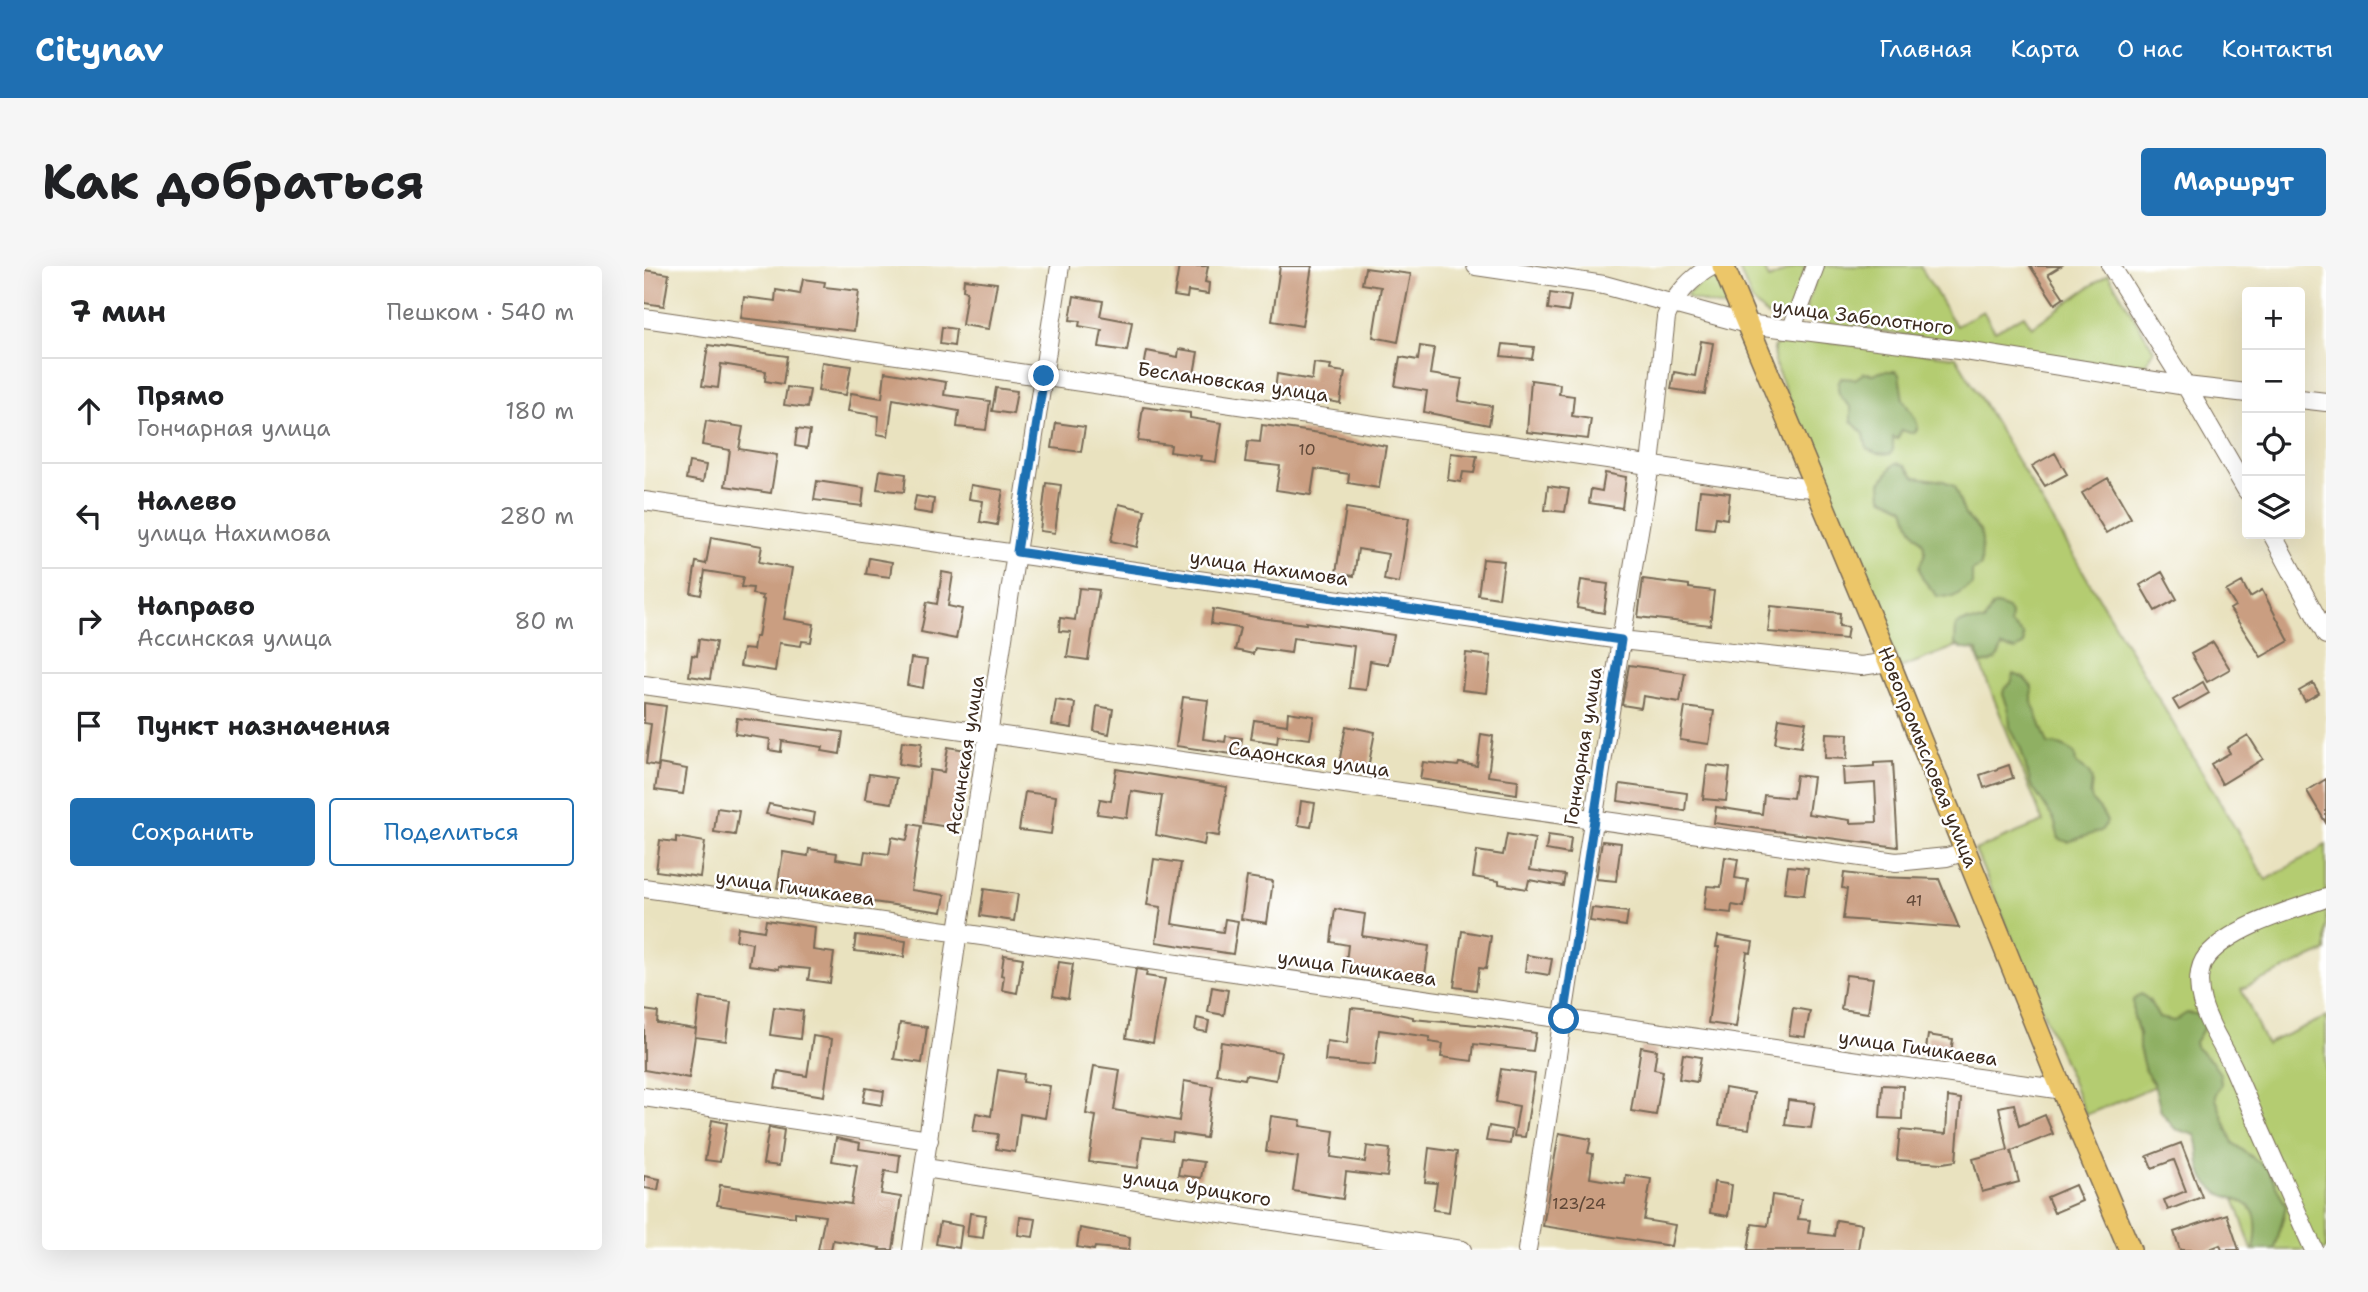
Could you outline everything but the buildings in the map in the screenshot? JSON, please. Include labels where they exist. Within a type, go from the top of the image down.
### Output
[{"type":"main road","name":"Новопромысловая улица","points":[[1723,266],[2130,1250]]},
{"type":"street","name":"Ассинская улица","points":[[912,1250],[1060,266]]},
{"type":"street","name":"улица Заболотного","points":[[1476,266],[1604,285],[1747,324],[1959,350],[2242,392]]},
{"type":"street","points":[[1671,303],[1690,282],[1712,266]]},
{"type":"street","points":[[1792,328],[1815,266]]},
{"type":"street","points":[[2111,266],[2242,482]]},
{"type":"street","name":"Гончарная улица","points":[[1527,1250],[1650,465],[1667,317],[1671,303]]},
{"type":"street","name":"Беслановская улица","points":[[644,317],[1816,488]]},
{"type":"street","points":[[2305,400],[2326,402]]},
{"type":"street","name":"улица Нахимова","points":[[644,501],[1621,640],[1861,666],[1889,662]]},
{"type":"street","points":[[2275,539],[2326,635]]},
{"type":"street","name":"Садонская улица","points":[[644,685],[1896,862],[1947,857],[1967,851]]},
{"type":"street","name":"улица Гичикаева","points":[[644,888],[2063,1090]]},
{"type":"street","points":[[2314,1250],[2232,1066],[2204,1010],[2199,986],[2200,970],[2206,957],[2227,939],[2247,928],[2326,898]]},
{"type":"street","points":[[644,1097],[929,1140]]},
{"type":"street","name":"улица Урицкого","points":[[925,1168],[1462,1250]]},
{"type":"green space","points":[[1738,266],[1763,266],[1769,279],[1797,266],[1806,266],[1789,311],[1781,316],[1767,316],[1752,301]]},
{"type":"green space","points":[[1820,266],[1920,266],[1956,326],[1983,311],[1995,331],[2024,315],[2032,327],[2108,274],[2154,350],[2145,366],[2127,368],[1829,324],[1813,319],[1805,311]]},
{"type":"green space","points":[[1716,271],[1730,307],[1728,309],[1688,298],[1687,294]]},
{"type":"green space","points":[[1784,336],[1956,357],[2266,880],[2326,845],[2326,951],[2241,989],[2266,1044],[2326,1017],[2326,1250],[2252,1250],[2238,1209],[2182,1075],[2086,1115],[1975,850],[2043,822],[1971,641],[1900,668],[1774,362],[1774,347]]},
{"type":"green space","points":[[1895,371],[1899,374],[1903,400],[1918,427],[1915,432],[1902,430],[1897,439],[1893,437],[1893,450],[1890,454],[1867,449],[1864,434],[1851,421],[1851,407],[1838,391],[1841,378],[1855,379],[1864,373]]},
{"type":"green space","points":[[1896,463],[1905,465],[1915,477],[1944,481],[1954,486],[1965,515],[1980,531],[1981,566],[1972,571],[1972,585],[1953,597],[1937,596],[1922,578],[1919,567],[1925,553],[1923,543],[1911,527],[1905,508],[1882,497],[1881,482]]},
{"type":"green space","points":[[1992,606],[2008,609],[2011,614],[2010,624],[2023,634],[2024,644],[2016,650],[2002,647],[1995,660],[1981,664],[1978,650],[1963,649],[1955,644],[1956,625],[1966,621],[1984,622]]},
{"type":"green space","points":[[2014,674],[2024,678],[2032,687],[2032,702],[2048,744],[2056,744],[2072,751],[2076,764],[2090,774],[2091,798],[2107,822],[2101,831],[2068,842],[2059,839],[2054,820],[2031,785],[2021,749],[2010,727],[2009,711],[2003,694]]},
{"type":"green space","points":[[2141,994],[2149,1000],[2159,1018],[2174,1021],[2187,1013],[2203,1015],[2204,1026],[2195,1042],[2196,1047],[2220,1074],[2221,1085],[2216,1099],[2233,1143],[2268,1169],[2286,1206],[2275,1250],[2254,1250],[2255,1215],[2250,1207],[2213,1188],[2202,1173],[2195,1135],[2175,1129],[2161,1112],[2154,1084],[2145,1071],[2133,1014],[2133,1000]]},
{"type":"route","points":[[1044,376],[1017,552],[1621,640],[1564,1019]]}]
